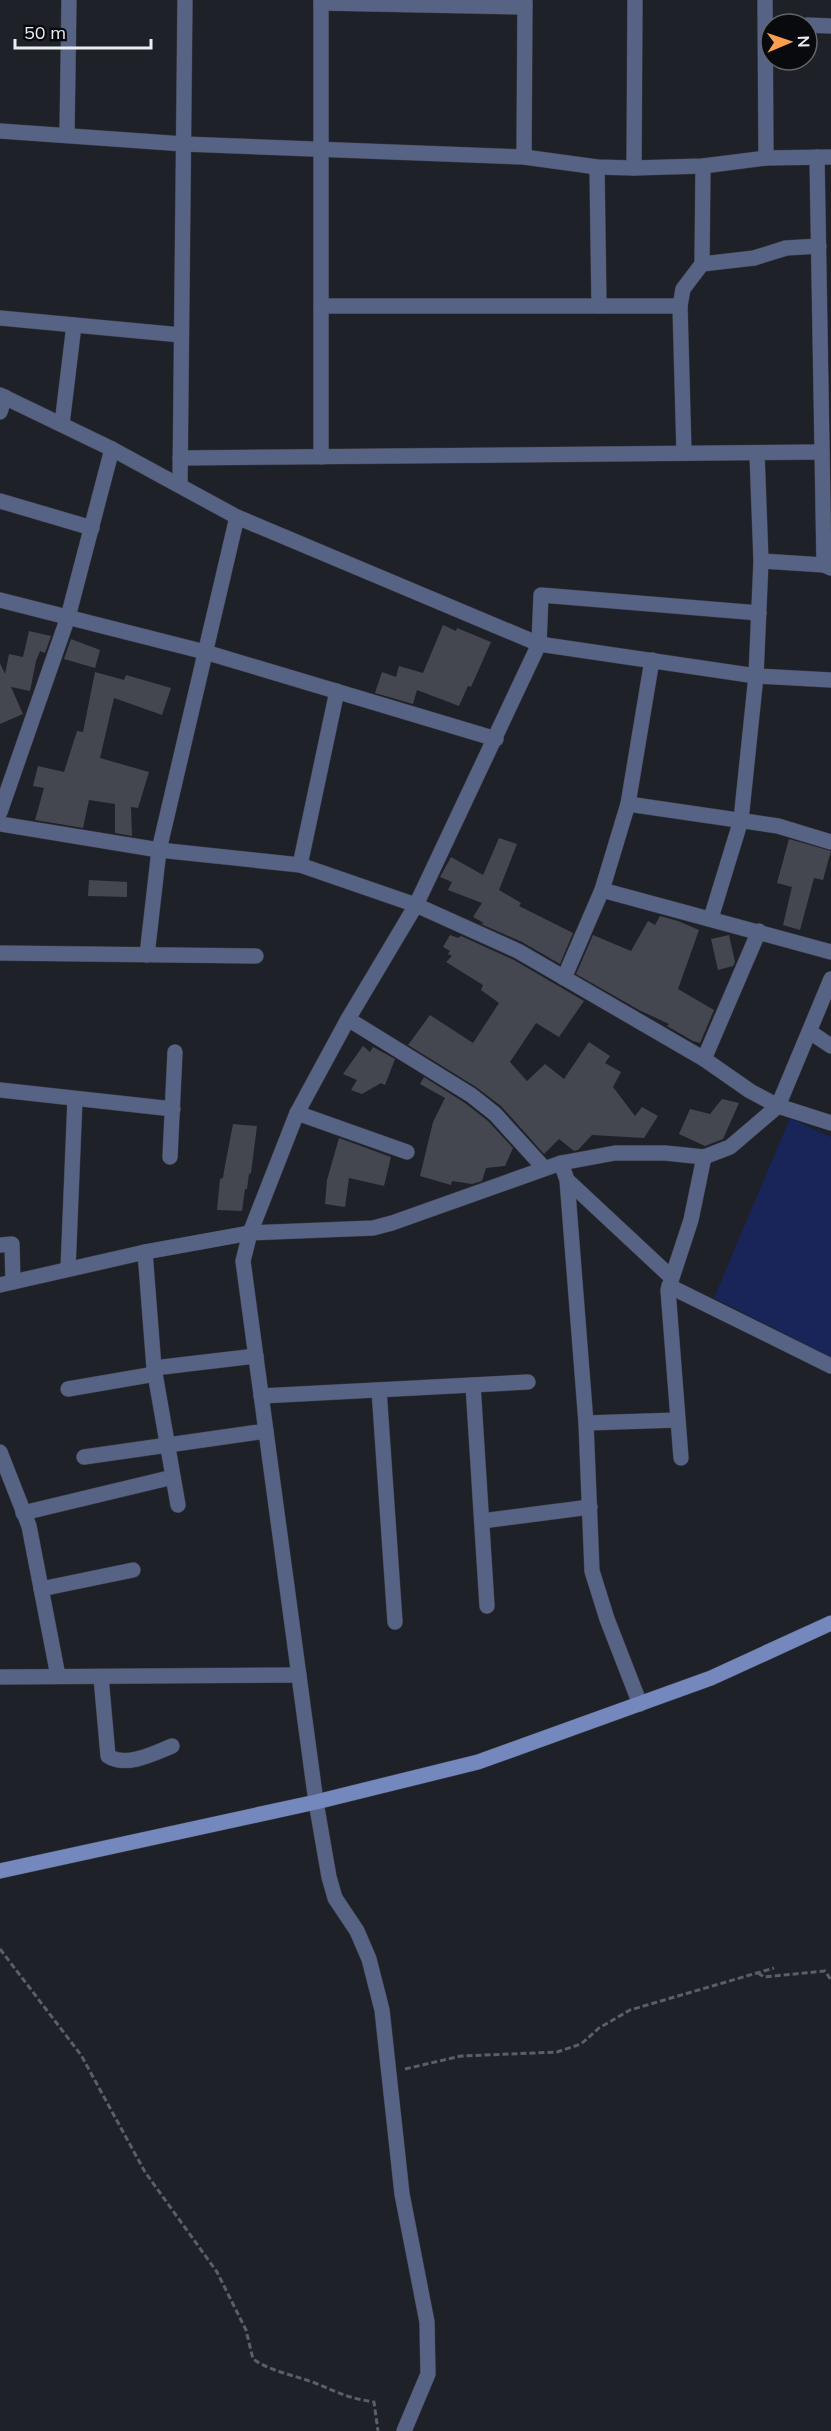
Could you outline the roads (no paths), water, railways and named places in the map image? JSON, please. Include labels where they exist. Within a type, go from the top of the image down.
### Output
[{"type":"street","points":[[67,134],[69,0]]},
{"type":"street","points":[[180,485],[185,0]]},
{"type":"street","points":[[634,168],[635,0]]},
{"type":"street","points":[[321,457],[321,2],[525,3],[524,157]]},
{"type":"street","points":[[766,158],[767,72]]},
{"type":"street","points":[[0,131],[184,144],[524,157],[597,167],[703,166],[766,158],[824,157],[819,246],[822,452],[827,567],[761,561]]},
{"type":"street","points":[[684,453],[680,306],[683,289],[702,264],[703,166]]},
{"type":"street","points":[[597,167],[599,306]]},
{"type":"street","points":[[702,264],[754,258],[786,248],[819,246]]},
{"type":"street","points":[[321,306],[680,306]]},
{"type":"street","points":[[0,318],[181,335]]},
{"type":"street","points":[[62,424],[74,325]]},
{"type":"street","points":[[2,402],[62,424],[237,517],[539,644],[756,676],[831,680]]},
{"type":"street","points":[[0,812],[68,617],[112,449]]},
{"type":"street","points":[[180,458],[822,452]]},
{"type":"street","points":[[711,918],[741,820],[756,676],[761,561],[757,453]]},
{"type":"street","points":[[0,501],[92,528]]},
{"type":"street","points":[[147,955],[159,850],[237,517]]},
{"type":"street","points":[[404,2431],[428,2374],[428,2322],[402,2194],[382,2010],[369,1959],[357,1931],[335,1898],[329,1877],[316,1802],[243,1261],[250,1233],[297,1113],[348,1019],[416,905],[539,644],[541,595],[759,613]]},
{"type":"street","points":[[0,600],[205,652],[496,739]]},
{"type":"street","points":[[564,978],[602,890],[628,804],[652,660]]},
{"type":"street","points":[[300,865],[337,692]]},
{"type":"street","points":[[628,804],[778,826],[831,842]]},
{"type":"street","points":[[0,824],[159,850],[300,865],[416,905],[518,951],[704,1059],[750,1091],[778,1106],[831,1123]]},
{"type":"street","points":[[602,890],[831,952]]},
{"type":"street","points":[[704,1059],[759,931]]},
{"type":"street","points":[[0,953],[256,956]]},
{"type":"street","points":[[0,1245],[12,1244],[6,1283],[145,1252],[250,1233],[374,1228],[544,1168],[615,1153],[665,1153],[704,1157],[730,1147],[778,1106],[831,979]]},
{"type":"street","points":[[348,1019],[471,1095],[495,1114],[544,1168]]},
{"type":"street","points":[[810,1032],[831,1046]]},
{"type":"street","points":[[170,1157],[175,1053]]},
{"type":"street","points":[[0,1090],[172,1109]]},
{"type":"street","points":[[68,1269],[75,1099]]},
{"type":"street","points":[[297,1113],[407,1152]]},
{"type":"street","points":[[681,1458],[670,1282],[691,1220],[704,1157]]},
{"type":"street","points":[[561,1163],[567,1180],[586,1423],[592,1571],[607,1619],[640,1704]]},
{"type":"street","points":[[567,1180],[670,1282],[831,1366]]},
{"type":"street","points":[[145,1252],[155,1371],[178,1505]]},
{"type":"street","points":[[68,1389],[155,1371],[256,1356]]},
{"type":"street","points":[[261,1396],[528,1382]]},
{"type":"street","points":[[473,1385],[487,1606]]},
{"type":"street","points":[[379,1390],[394,1622]]},
{"type":"street","points":[[586,1423],[678,1420]]},
{"type":"street","points":[[84,1457],[266,1431]]},
{"type":"street","points":[[0,1452],[29,1526],[58,1676]]},
{"type":"street","points":[[23,1513],[173,1477]]},
{"type":"street","points":[[482,1521],[590,1508]]},
{"type":"street","points":[[41,1589],[133,1570]]},
{"type":"street","points":[[0,1871],[316,1802],[478,1762],[711,1678],[831,1623]]},
{"type":"street","points":[[0,1677],[299,1675]]},
{"type":"street","points":[[101,1677],[108,1756],[118,1760],[141,1759],[172,1746]]}]
